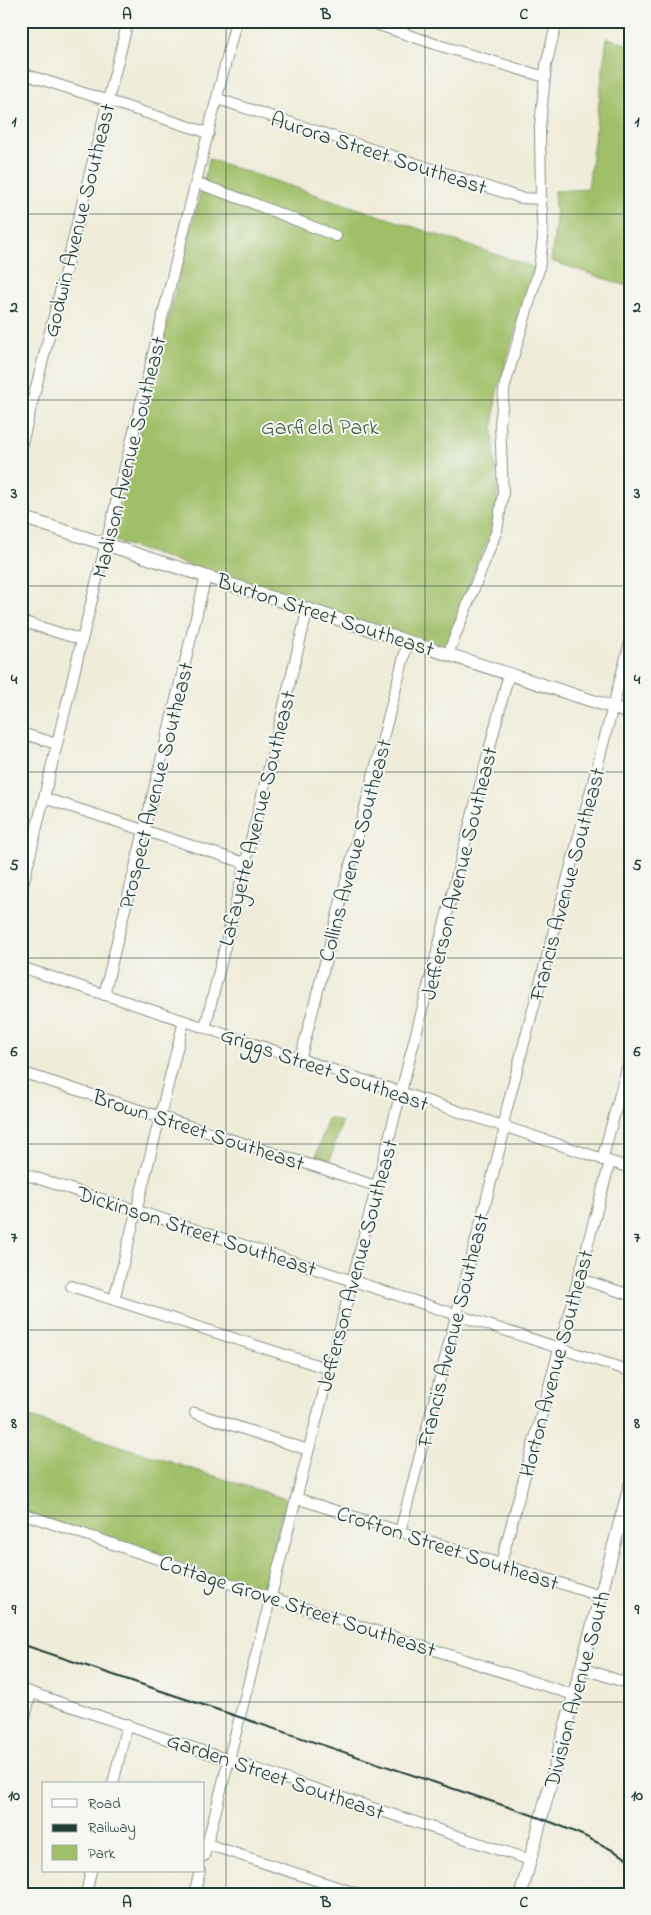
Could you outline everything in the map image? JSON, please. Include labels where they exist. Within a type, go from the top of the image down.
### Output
[{"type":"main road","name":"Burton Street Southeast","points":[[21,517],[630,713]]},
{"type":"main road","name":"Division Avenue South","points":[[521,1894],[630,1486]]},
{"type":"street","name":"Godwin Avenue Southeast","points":[[21,447],[128,21]]},
{"type":"street","name":"Madison Avenue Southeast","points":[[21,893],[236,21]]},
{"type":"street","points":[[367,21],[438,46],[545,77]]},
{"type":"street","points":[[448,654],[497,530],[503,494],[500,423],[508,373],[539,268],[543,238],[540,199],[540,127],[545,77],[557,21]]},
{"type":"street","points":[[21,73],[209,133]]},
{"type":"street","name":"Aurora Street Southeast","points":[[218,99],[514,196],[540,199]]},
{"type":"street","points":[[196,183],[336,236]]},
{"type":"street","name":"Prospect Avenue Southeast","points":[[104,995],[206,576]]},
{"type":"street","name":"Lafayette Avenue Southeast","points":[[205,1028],[308,608]]},
{"type":"street","points":[[21,621],[82,640]]},
{"type":"street","name":"Collins Avenue Southeast","points":[[300,1060],[408,641]]},
{"type":"street","name":"Francis Avenue Southeast","points":[[400,1532],[503,1127],[630,642]]},
{"type":"street","name":"Jefferson Avenue Southeast","points":[[205,1852],[509,673]]},
{"type":"street","points":[[21,733],[57,744]]},
{"type":"street","points":[[44,798],[245,863]]},
{"type":"street","points":[[21,833],[35,837]]},
{"type":"street","name":"Griggs Street Southeast","points":[[21,967],[401,1094],[630,1168]]},
{"type":"street","points":[[114,1300],[184,1021]]},
{"type":"street","name":"Horton Avenue Southeast","points":[[501,1563],[578,1278],[630,1057]]},
{"type":"street","name":"Brown Street Southeast","points":[[21,1072],[376,1186]]},
{"type":"street","name":"Dickinson Street Southeast","points":[[21,1173],[630,1371]]},
{"type":"street","points":[[578,1278],[630,1295]]},
{"type":"street","points":[[71,1286],[329,1369]]},
{"type":"street","points":[[195,1413],[308,1450]]},
{"type":"street","name":"Crofton Street Southeast","points":[[296,1498],[600,1596]]},
{"type":"street","name":"Cottage Grove Street Southeast","points":[[21,1513],[270,1597],[574,1695]]},
{"type":"street","points":[[581,1668],[630,1684]]},
{"type":"street","points":[[21,1733],[26,1691]]},
{"type":"street","name":"Garden Street Southeast","points":[[26,1691],[127,1724],[228,1761],[530,1860]]},
{"type":"street","points":[[113,1782],[127,1724]]},
{"type":"street","points":[[207,1844],[358,1894]]},
{"type":"street","points":[[86,1894],[91,1872]]},
{"type":"street","points":[[194,1894],[200,1872]]},
{"type":"green space","points":[[607,38],[630,45],[630,287],[551,261],[556,219],[554,191],[588,189]]},
{"type":"green space","name":"Garfield Park","points":[[209,159],[534,267],[496,396],[493,430],[497,499],[492,530],[469,584],[449,650],[112,540]]},
{"type":"green space","points":[[328,1118],[342,1122],[330,1160],[316,1156]]},
{"type":"green space","points":[[21,1414],[286,1499],[263,1591],[21,1511]]},
{"type":"railway","points":[[21,1644],[532,1815],[582,1835],[630,1860]]}]
